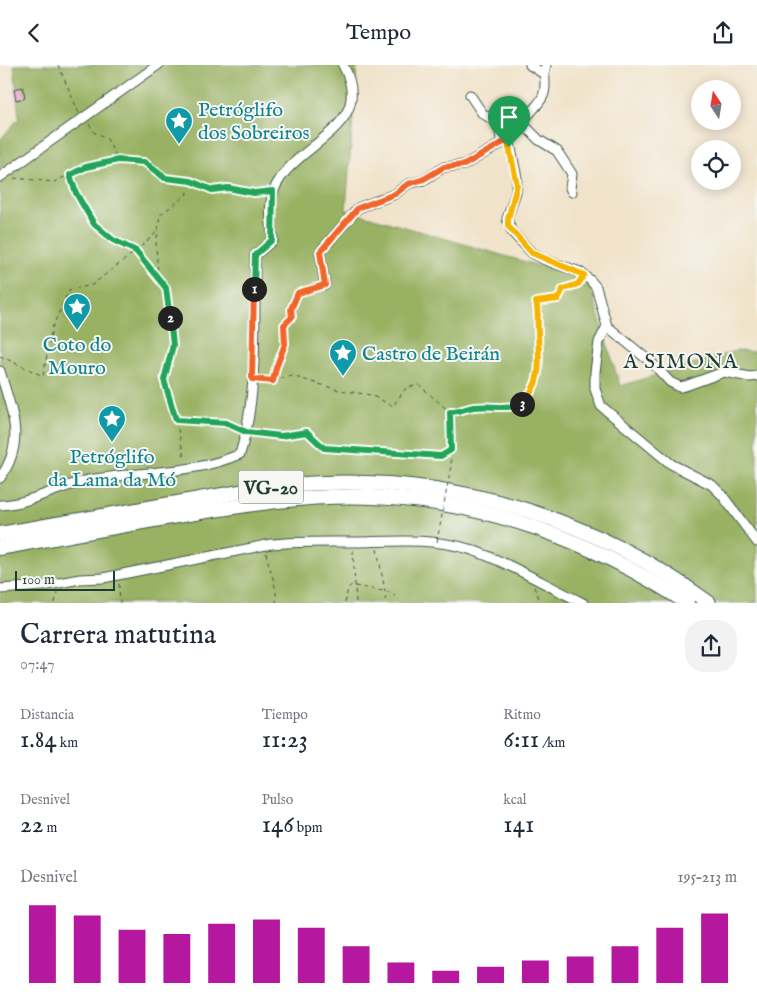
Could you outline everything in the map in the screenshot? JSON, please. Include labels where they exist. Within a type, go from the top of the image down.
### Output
[{"type":"highway","name":"VG-20","points":[[0,534],[277,487],[333,483],[406,486],[482,498],[571,525],[607,540],[678,580],[709,603]]},
{"type":"highway","name":"VG-20","points":[[0,547],[258,503],[316,497],[372,497],[416,500],[454,506],[532,525],[579,543],[625,566],[687,603]]},
{"type":"street","points":[[0,177],[158,65]]},
{"type":"street","points":[[0,505],[14,505],[46,492],[88,480],[187,467],[228,459],[240,454],[246,432],[252,379],[255,255],[272,240],[273,191],[291,164],[335,128],[351,108],[351,83],[342,65]]},
{"type":"street","points":[[325,285],[320,252],[358,208],[395,194],[408,184],[424,179],[444,167],[464,165],[506,141],[537,106],[544,94],[546,85],[545,70],[530,65]]},
{"type":"street","points":[[470,95],[482,113],[499,124],[501,140],[506,141]]},
{"type":"street","points":[[522,123],[539,139],[557,151],[572,174],[572,192]]},
{"type":"street","points":[[506,141],[517,185],[508,219],[508,226],[532,253],[584,275],[596,287],[607,326],[654,365],[670,382],[680,387],[724,372],[750,377],[757,376]]},
{"type":"street","points":[[607,326],[599,342],[595,372],[595,389],[601,406],[671,464],[712,485],[722,495],[757,542]]},
{"type":"street","points":[[0,371],[16,438],[10,461],[0,478]]},
{"type":"street","points":[[0,589],[116,576],[264,545],[297,541],[437,541],[468,549],[530,574],[584,603]]},
{"type":"path","points":[[58,65],[84,119],[95,133],[106,137],[118,160]]},
{"type":"path","points":[[0,177],[54,182],[86,167],[118,160],[144,162],[165,178],[186,181],[212,190],[228,188],[254,193],[273,191]]},
{"type":"path","points":[[70,175],[76,193],[94,224],[113,240],[136,251],[166,288],[173,345],[164,380],[187,467]]},
{"type":"path","points":[[158,279],[156,245],[160,215],[187,194],[186,181]]},
{"type":"path","points":[[0,356],[43,376],[52,328],[68,291],[92,285],[136,251],[158,231]]},
{"type":"path","points":[[252,379],[273,381],[292,376],[339,390],[371,395],[393,406],[406,388],[419,385],[450,412],[464,411],[472,407],[506,408],[522,405],[530,396],[538,380],[540,366],[536,302],[558,299],[563,289],[578,284],[584,275]]},
{"type":"path","points":[[273,381],[285,344],[284,325],[292,317],[291,309],[298,293],[325,285]]},
{"type":"path","points":[[437,541],[451,466],[450,412]]},
{"type":"path","points":[[176,420],[226,423],[246,432],[281,436],[307,432],[324,448],[378,453],[407,452],[441,456],[451,450]]},
{"type":"path","points":[[354,541],[356,603]]},
{"type":"path","points":[[375,541],[385,593],[384,603]]},
{"type":"path","points":[[264,545],[269,571],[277,594],[276,603]]},
{"type":"path","points":[[530,574],[531,581],[541,603]]},
{"type":"path","points":[[116,576],[120,589],[120,603]]},
{"type":"path","points":[[54,603],[57,584]]},
{"type":"path","points":[[345,603],[348,588],[354,584],[385,593],[389,592],[394,596]]},
{"type":"green space","points":[[14,65],[357,65],[346,210],[588,280],[620,386],[736,351],[757,352],[757,603],[0,603],[0,140],[19,118]]},
{"type":"building","points":[[23,87],[25,98],[16,100],[14,89]]},
{"type":"building","points":[[521,113],[524,119],[515,124],[512,117]]},
{"type":"place","name":"Petróglifo dos Sobreiros","points":[[179,145]]},
{"type":"place","name":"Coto do Mouro","points":[[77,331]]},
{"type":"place","name":"Castro de Beirán","points":[[343,377]]},
{"type":"place","name":"Petróglifo da Lama da Mó","points":[[112,443]]},
{"type":"district","name":"A SIMONA","points":[[681,361]]},
{"type":"route","points":[[509,139],[509,147],[517,185],[509,211],[508,226],[532,253],[584,275],[578,284],[563,289],[558,299],[536,302],[538,308],[540,366],[538,380],[530,396],[522,405],[506,408],[472,407],[464,411],[450,412],[451,450],[441,456],[407,452],[378,453],[324,448],[307,432],[281,436],[246,432],[226,423],[176,420],[164,380],[173,345],[166,288],[136,251],[113,240],[94,224],[76,193],[70,175],[86,167],[118,160],[144,162],[165,178],[191,181],[212,190],[228,188],[254,193],[273,191],[271,199],[272,240],[255,255],[252,379],[273,381],[285,344],[284,325],[292,317],[291,309],[298,293],[325,285],[320,252],[342,224],[358,208],[395,194],[408,184],[424,179],[444,167],[464,165],[509,139]]}]
